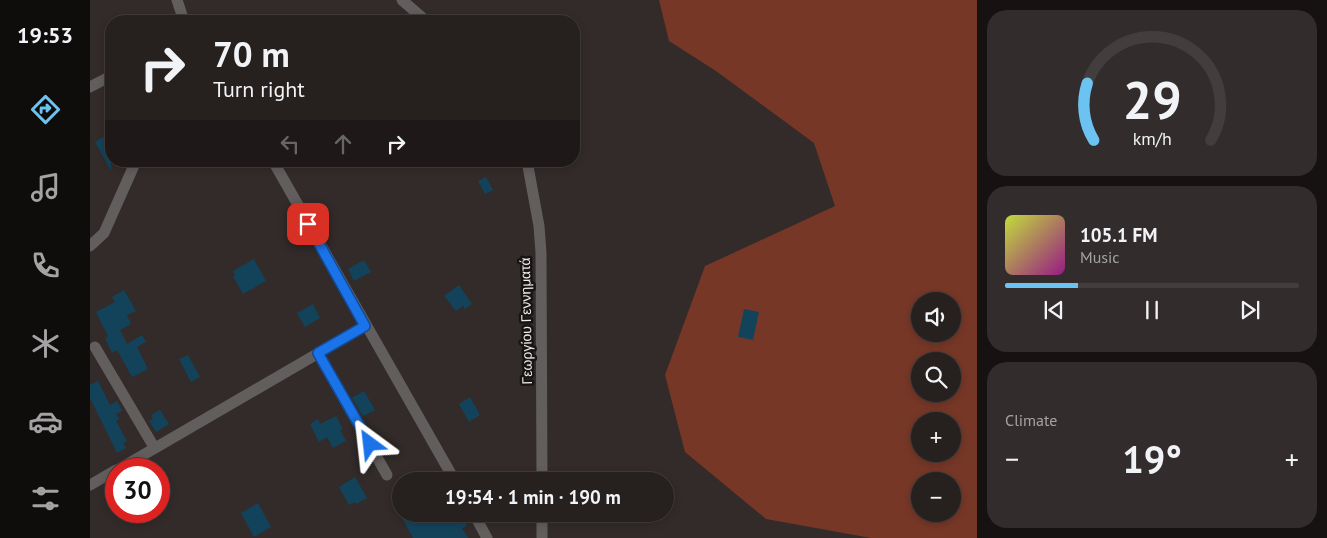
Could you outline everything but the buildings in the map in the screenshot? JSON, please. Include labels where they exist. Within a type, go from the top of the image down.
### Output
[{"type":"street","points":[[177,0],[182,15]]},
{"type":"street","points":[[402,0],[419,15]]},
{"type":"street","points":[[90,87],[105,79]]},
{"type":"street","points":[[90,246],[104,233],[133,167]]},
{"type":"street","points":[[276,167],[365,326],[450,472]]},
{"type":"street","name":"Γεωργίου Γεννηματά","points":[[528,167],[541,252],[542,472]]},
{"type":"street","points":[[137,458],[365,326]]},
{"type":"street","points":[[95,347],[154,447]]},
{"type":"street","points":[[318,353],[387,475]]},
{"type":"street","points":[[90,485],[105,477]]},
{"type":"street","points":[[479,522],[488,538]]},
{"type":"street","points":[[542,522],[542,538]]},
{"type":"shaded area","points":[[659,0],[977,0],[977,538],[871,538],[766,519],[685,452],[665,375],[705,266],[835,206],[814,143],[716,71],[669,41]]},
{"type":"route","points":[[308,224],[365,326],[318,353],[370,444]]}]
